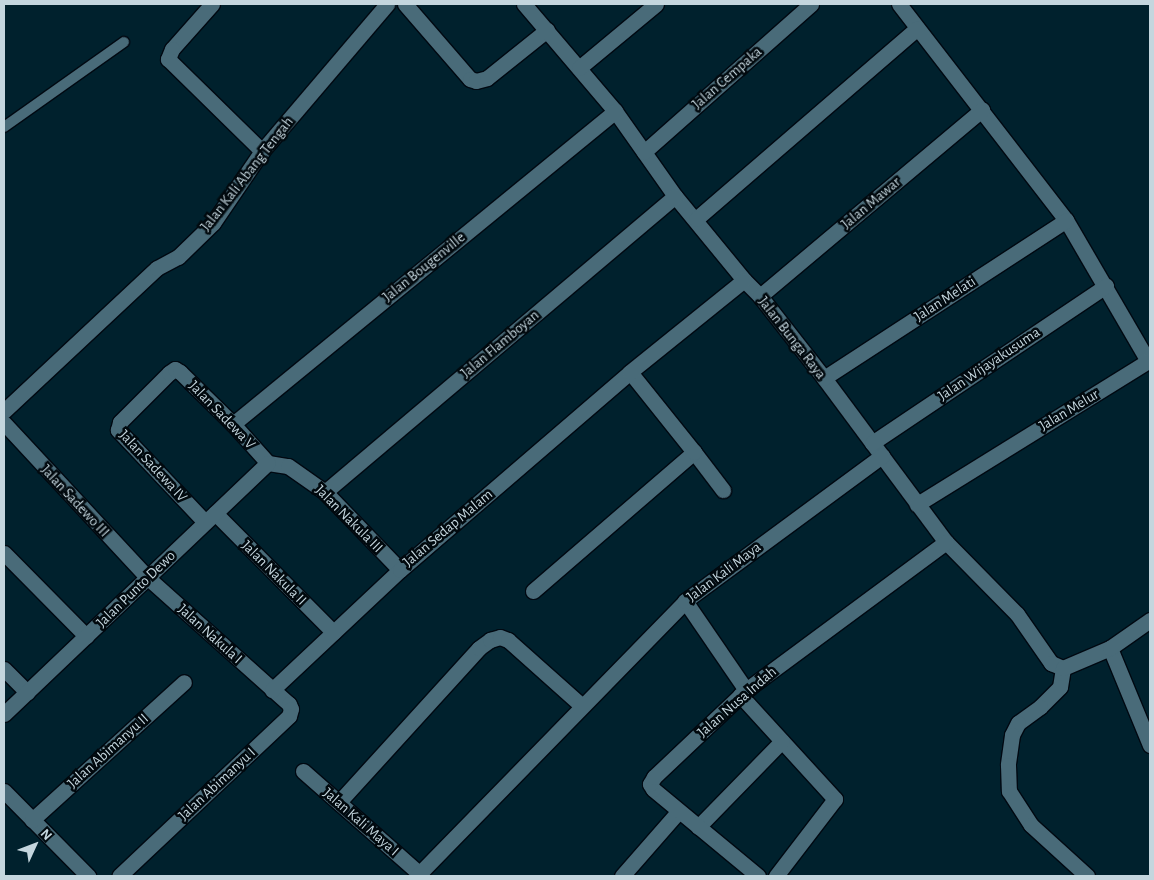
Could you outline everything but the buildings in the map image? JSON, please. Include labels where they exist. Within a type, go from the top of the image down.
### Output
[{"type":"street","points":[[212,4],[172,49],[168,59],[262,150]]},
{"type":"street","name":"Jalan Kali Abang Tengah","points":[[4,411],[157,268],[178,257],[213,223],[262,150],[387,4]]},
{"type":"street","points":[[406,4],[470,79],[476,82],[487,78],[547,30]]},
{"type":"street","name":"Jalan Bunga Raya","points":[[524,4],[615,111],[675,196],[696,219],[744,280],[760,296],[824,378],[946,542],[1017,614],[1051,663],[1063,668]]},
{"type":"street","points":[[579,68],[656,4]]},
{"type":"street","name":"Jalan Cempaka","points":[[644,152],[811,4]]},
{"type":"street","name":"Jalan Melur","points":[[899,4],[1066,220],[1149,361],[916,504]]},
{"type":"street","points":[[696,219],[917,28]]},
{"type":"street","name":"Jalan Mawar","points":[[760,296],[982,110]]},
{"type":"street","name":"Jalan Bougenville","points":[[233,424],[615,111]]},
{"type":"street","name":"Jalan Flamboyan","points":[[325,492],[675,196]]},
{"type":"street","name":"Jalan Melati","points":[[824,378],[1066,220]]},
{"type":"street","name":"Jalan Sedap Malam","points":[[272,690],[400,570],[630,372],[744,280]]},
{"type":"street","name":"Jalan Wijayakusuma","points":[[872,443],[1106,286]]},
{"type":"street","name":"Jalan Sadewa V","points":[[175,369],[233,424],[268,463]]},
{"type":"street","name":"Jalan Sadewa IV","points":[[175,369],[120,422],[118,430],[210,518]]},
{"type":"street","points":[[630,372],[722,490]]},
{"type":"street","name":"Jalan Sadewo III","points":[[4,423],[148,578]]},
{"type":"street","points":[[533,591],[694,452]]},
{"type":"street","name":"Jalan Kali Maya","points":[[420,875],[685,601],[882,456]]},
{"type":"street","name":"Jalan Nakula III","points":[[268,463],[276,462],[288,466],[325,492],[400,570]]},
{"type":"street","name":"Jalan Punto Dewo","points":[[4,714],[268,463]]},
{"type":"street","name":"Jalan Nakula II","points":[[210,518],[333,632]]},
{"type":"street","name":"Jalan Nusa Indah","points":[[758,876],[679,811],[650,784],[743,692],[946,542]]},
{"type":"street","points":[[4,552],[86,636]]},
{"type":"street","name":"Jalan Nakula I","points":[[148,578],[272,690]]},
{"type":"street","points":[[685,601],[743,692],[782,741],[835,799],[776,876]]},
{"type":"street","points":[[1087,876],[1031,825],[1009,791],[1008,765],[1012,735],[1018,722],[1040,708],[1060,687],[1063,668],[1110,648],[1150,620]]},
{"type":"street","points":[[338,802],[479,648],[490,640],[500,637],[514,644],[582,706]]},
{"type":"street","points":[[1110,648],[1150,745]]},
{"type":"street","points":[[4,669],[27,692]]},
{"type":"street","name":"Jalan Abimanyu II","points":[[32,820],[184,682]]},
{"type":"street","name":"Jalan Abimanyu I","points":[[119,876],[289,716],[291,709],[289,704],[272,690]]},
{"type":"street","points":[[698,827],[782,741]]},
{"type":"street","name":"Jalan Kali Maya I","points":[[303,771],[420,875]]},
{"type":"street","points":[[4,791],[88,876]]},
{"type":"street","points":[[622,876],[679,811]]},
{"type":"lane","points":[[4,127],[124,42]]}]
